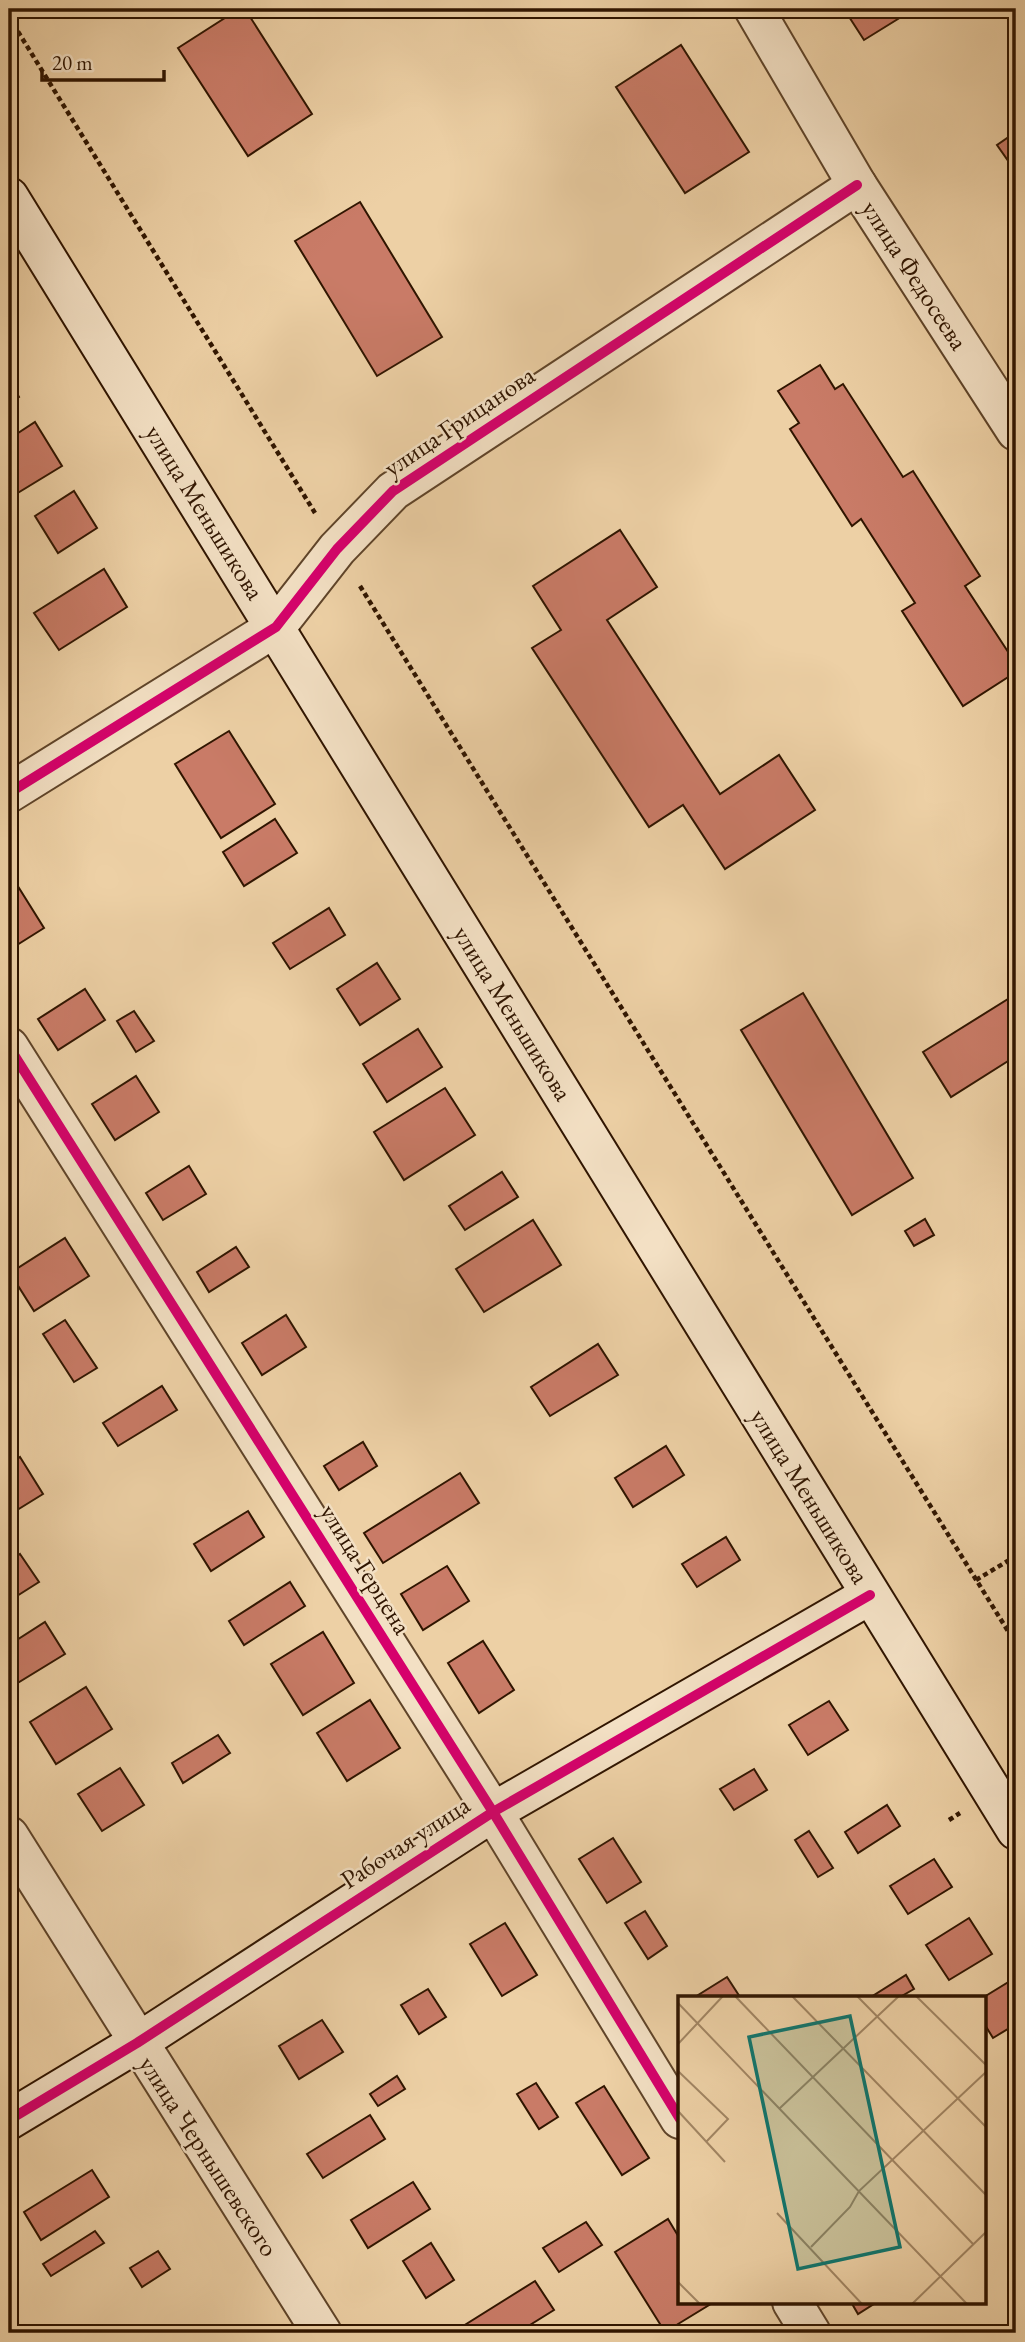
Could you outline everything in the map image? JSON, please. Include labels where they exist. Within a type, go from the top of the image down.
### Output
[{"type":"street","name":"улица Федосеева","points":[[754,9],[857,185],[1016,431]]},
{"type":"street","name":"улица Грицанова","points":[[9,793],[276,627],[337,549],[393,491],[857,185]]},
{"type":"street","name":"улица Меньшикова","points":[[9,197],[1016,1830]]},
{"type":"street","name":"улица Герцена","points":[[9,1047],[493,1812],[678,2116]]},
{"type":"street","name":"Рабочая улица","points":[[9,2120],[137,2043],[493,1812],[870,1594]]},
{"type":"street","name":"улица Чернышевского","points":[[9,1836],[322,2333]]},
{"type":"street","points":[[793,2304],[811,2333]]},
{"type":"path","points":[[9,17],[1016,1644]]},
{"type":"path","points":[[976,1580],[1016,1556]]},
{"type":"building","points":[[239,9],[245,9],[312,114],[248,156],[178,48]]},
{"type":"building","points":[[844,9],[914,9],[864,40]]},
{"type":"building","points":[[681,45],[749,152],[685,193],[616,87]]},
{"type":"building","points":[[1016,132],[1016,172],[997,145]]},
{"type":"building","points":[[360,202],[442,337],[377,376],[295,241]]},
{"type":"building","points":[[820,365],[835,389],[843,384],[903,477],[913,471],[980,576],[965,586],[1016,664],[1016,672],[963,706],[902,611],[915,603],[861,519],[852,526],[790,429],[799,423],[778,391]]},
{"type":"building","points":[[9,380],[19,397],[9,404]]},
{"type":"building","points":[[35,422],[62,466],[11,497],[9,439]]},
{"type":"building","points":[[74,491],[97,528],[58,553],[35,516]]},
{"type":"building","points":[[620,530],[657,587],[607,620],[720,794],[779,755],[815,810],[725,869],[683,805],[649,827],[532,648],[561,630],[533,586]]},
{"type":"building","points":[[104,569],[127,607],[59,650],[34,613]]},
{"type":"building","points":[[229,731],[275,804],[221,838],[175,764]]},
{"type":"building","points":[[275,819],[297,853],[244,886],[223,852]]},
{"type":"building","points":[[9,872],[44,928],[9,950]]},
{"type":"building","points":[[329,908],[345,935],[290,969],[273,943]]},
{"type":"building","points":[[377,963],[400,999],[360,1025],[337,989]]},
{"type":"building","points":[[85,989],[105,1020],[58,1050],[38,1019]]},
{"type":"building","points":[[803,993],[913,1178],[852,1215],[741,1030]]},
{"type":"building","points":[[1016,994],[1016,1056],[951,1097],[923,1052]]},
{"type":"building","points":[[134,1011],[154,1041],[136,1052],[117,1021]]},
{"type":"building","points":[[418,1029],[442,1067],[387,1102],[363,1064]]},
{"type":"building","points":[[136,1076],[159,1112],[115,1140],[92,1104]]},
{"type":"building","points":[[445,1088],[475,1135],[404,1180],[374,1132]]},
{"type":"building","points":[[189,1166],[206,1194],[163,1220],[146,1193]]},
{"type":"building","points":[[502,1172],[518,1197],[465,1230],[449,1206]]},
{"type":"building","points":[[925,1219],[934,1235],[914,1246],[905,1231]]},
{"type":"building","points":[[533,1220],[561,1265],[484,1312],[456,1269]]},
{"type":"building","points":[[65,1238],[89,1276],[34,1311],[10,1273]]},
{"type":"building","points":[[236,1247],[249,1267],[209,1292],[197,1272]]},
{"type":"building","points":[[286,1315],[306,1347],[262,1375],[242,1343]]},
{"type":"building","points":[[65,1320],[97,1368],[74,1382],[43,1334]]},
{"type":"building","points":[[598,1344],[618,1375],[550,1416],[531,1387]]},
{"type":"building","points":[[162,1386],[177,1410],[118,1446],[103,1423]]},
{"type":"building","points":[[363,1442],[377,1466],[339,1490],[324,1466]]},
{"type":"building","points":[[666,1446],[684,1475],[633,1507],[615,1478]]},
{"type":"building","points":[[20,1457],[43,1494],[9,1515],[9,1465]]},
{"type":"building","points":[[460,1473],[479,1503],[383,1563],[364,1533]]},
{"type":"building","points":[[248,1511],[264,1537],[211,1571],[194,1544]]},
{"type":"building","points":[[726,1537],[740,1560],[697,1587],[682,1564]]},
{"type":"building","points":[[20,1554],[39,1582],[9,1601],[9,1562]]},
{"type":"building","points":[[447,1566],[469,1601],[423,1630],[401,1594]]},
{"type":"building","points":[[290,1582],[305,1606],[244,1645],[229,1621]]},
{"type":"building","points":[[45,1622],[65,1654],[11,1687],[9,1645]]},
{"type":"building","points":[[323,1632],[354,1683],[303,1715],[271,1664]]},
{"type":"building","points":[[483,1641],[514,1690],[479,1713],[448,1663]]},
{"type":"building","points":[[86,1687],[112,1729],[56,1764],[30,1722]]},
{"type":"building","points":[[370,1700],[400,1748],[347,1781],[317,1733]]},
{"type":"building","points":[[829,1701],[848,1730],[808,1755],[789,1725]]},
{"type":"building","points":[[218,1735],[230,1753],[183,1783],[172,1763]]},
{"type":"building","points":[[120,1768],[144,1805],[102,1831],[78,1794]]},
{"type":"building","points":[[754,1769],[767,1790],[734,1810],[720,1789]]},
{"type":"building","points":[[887,1805],[900,1826],[858,1853],[845,1832]]},
{"type":"building","points":[[809,1831],[833,1868],[818,1877],[795,1840]]},
{"type":"building","points":[[613,1838],[641,1882],[607,1903],[579,1859]]},
{"type":"building","points":[[934,1859],[952,1887],[908,1914],[890,1886]]},
{"type":"building","points":[[645,1911],[667,1946],[648,1959],[625,1923]]},
{"type":"building","points":[[969,1918],[992,1954],[949,1980],[926,1945]]},
{"type":"building","points":[[505,1923],[537,1975],[502,1996],[470,1944]]},
{"type":"building","points":[[906,1975],[914,1989],[902,1996],[873,1996]]},
{"type":"building","points":[[727,1977],[739,1996],[697,1996]]},
{"type":"building","points":[[1015,1978],[1016,2024],[993,2038],[986,2027],[986,1996]]},
{"type":"building","points":[[428,1989],[446,2017],[419,2034],[401,2005]]},
{"type":"building","points":[[322,2020],[343,2052],[299,2079],[279,2046]]},
{"type":"building","points":[[397,2076],[405,2089],[378,2106],[370,2094]]},
{"type":"building","points":[[536,2083],[558,2117],[539,2129],[517,2094]]},
{"type":"building","points":[[604,2086],[649,2158],[622,2175],[576,2103]]},
{"type":"building","points":[[370,2115],[385,2139],[323,2178],[307,2154]]},
{"type":"building","points":[[92,2170],[109,2197],[41,2240],[24,2212]]},
{"type":"building","points":[[413,2182],[430,2209],[368,2248],[351,2220]]},
{"type":"building","points":[[668,2219],[678,2236],[678,2304],[711,2304],[665,2332],[615,2252]]},
{"type":"building","points":[[586,2222],[602,2245],[559,2272],[543,2248]]},
{"type":"building","points":[[95,2231],[104,2243],[51,2276],[43,2264]]},
{"type":"building","points":[[431,2243],[454,2280],[426,2298],[403,2261]]},
{"type":"building","points":[[158,2251],[170,2269],[142,2287],[130,2268]]},
{"type":"building","points":[[535,2281],[554,2310],[517,2333],[452,2333]]},
{"type":"building","points":[[852,2304],[874,2304],[858,2314]]},
{"type":"cycle path","points":[[9,793],[276,627],[337,549],[393,491],[857,185]]},
{"type":"cycle path","points":[[9,1047],[493,1812],[678,2116]]},
{"type":"cycle path","points":[[9,2120],[137,2043],[493,1812],[870,1595]]}]
